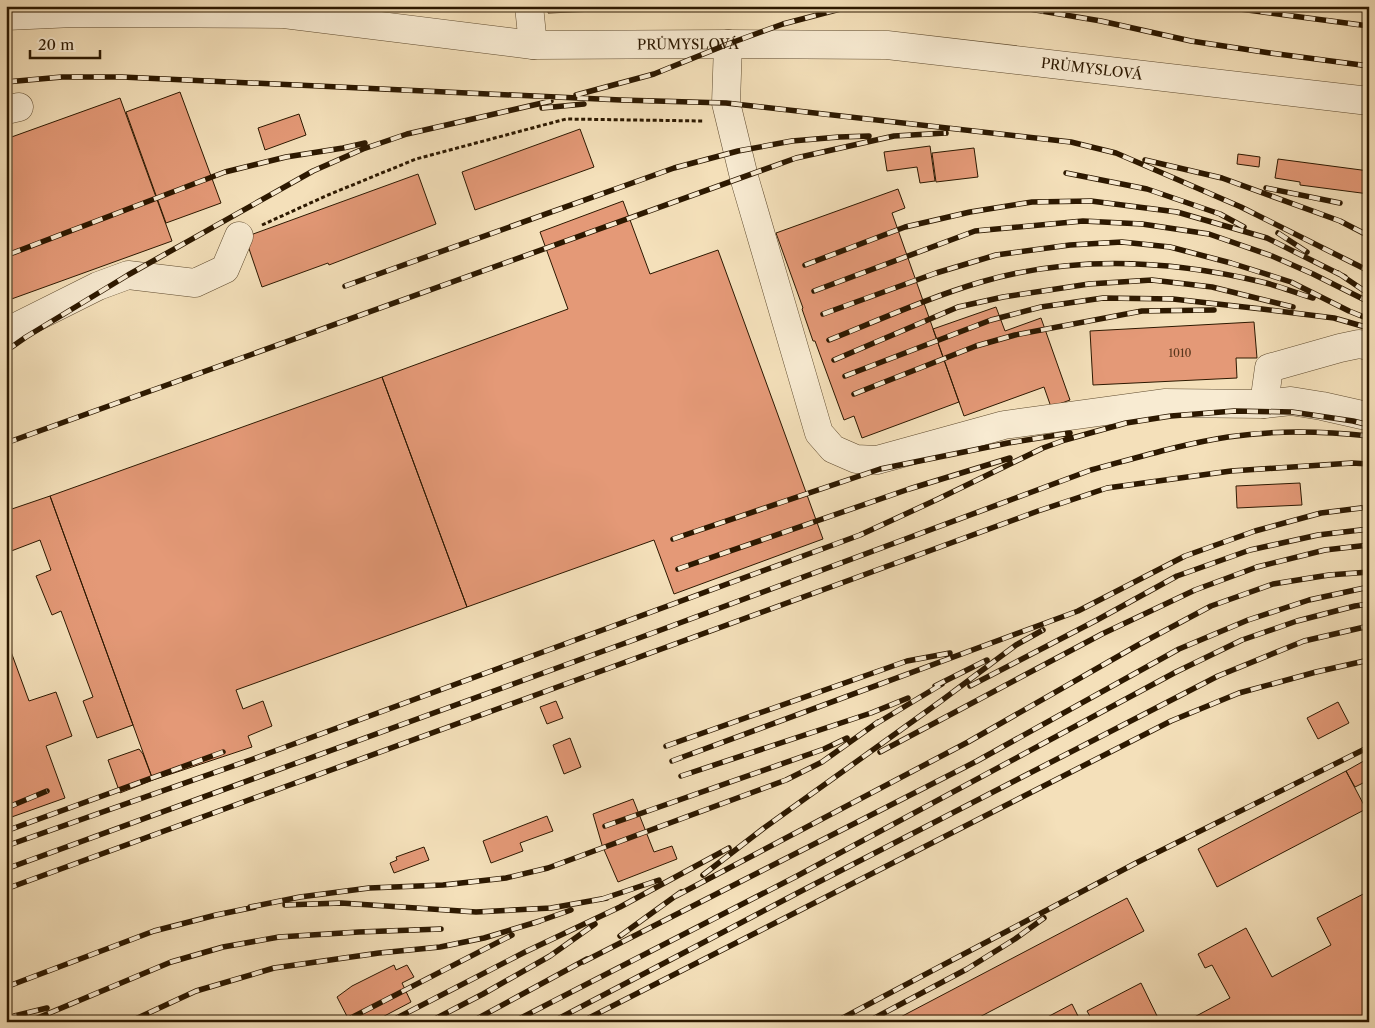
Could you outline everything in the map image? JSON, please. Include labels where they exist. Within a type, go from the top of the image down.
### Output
[{"type":"street","points":[[529,6],[533,45]]},
{"type":"street","name":"PRŮMYSLOVÁ","points":[[6,16],[74,10],[285,10],[533,45],[887,45],[1369,101]]},
{"type":"street","points":[[728,44],[726,103],[744,176],[819,433],[833,449],[856,459],[877,460],[1004,425],[1164,403],[1264,404],[1291,401],[1322,406],[1362,416],[1369,415]]},
{"type":"street","points":[[6,332],[98,286],[128,275],[195,282],[225,269],[238,236]]},
{"type":"street","points":[[1264,404],[1269,368],[1358,344],[1369,346]]},
{"type":"path","points":[[238,236],[328,195],[416,159],[566,119],[731,120]]},
{"type":"building","points":[[548,6],[621,6],[621,10],[548,13]]},
{"type":"building","points":[[180,92],[221,203],[166,223],[126,112]]},
{"type":"building","points":[[120,98],[172,241],[6,301],[6,139]]},
{"type":"building","points":[[299,114],[306,135],[265,150],[258,128]]},
{"type":"building","points":[[580,129],[594,167],[475,210],[462,172]]},
{"type":"building","points":[[930,146],[935,181],[920,183],[917,167],[887,171],[884,152]]},
{"type":"building","points":[[974,148],[978,177],[936,182],[932,153]]},
{"type":"building","points":[[1238,154],[1260,157],[1259,167],[1237,164]]},
{"type":"building","points":[[1278,159],[1369,171],[1369,194],[1300,185],[1300,182],[1275,178]]},
{"type":"building","points":[[418,174],[436,224],[329,265],[328,263],[262,287],[245,237]]},
{"type":"building","points":[[898,189],[905,208],[892,213],[959,402],[862,438],[854,416],[844,420],[815,341],[813,341],[776,233]]},
{"type":"building","points":[[1369,194],[1369,218],[1365,217]]},
{"type":"building","points":[[623,201],[650,274],[718,250],[823,539],[674,594],[654,540],[467,607],[382,377],[568,309],[540,232]]},
{"type":"building","points":[[996,307],[1005,331],[1041,318],[1070,400],[1051,407],[1044,387],[964,416],[933,329]]},
{"type":"building","points":[[1254,322],[1257,358],[1236,358],[1237,378],[1093,385],[1090,331]]},
{"type":"building","points":[[382,377],[467,607],[236,690],[243,709],[263,701],[272,726],[248,736],[252,747],[153,780],[50,496]]},
{"type":"building","points":[[1300,483],[1302,505],[1237,508],[1236,486]]},
{"type":"building","points":[[50,496],[133,725],[97,738],[83,701],[93,697],[61,611],[52,615],[36,576],[51,570],[40,540],[6,553],[6,511]]},
{"type":"building","points":[[6,638],[29,701],[56,692],[72,736],[46,746],[65,798],[6,819]]},
{"type":"building","points":[[556,701],[563,718],[547,724],[540,707]]},
{"type":"building","points":[[1338,702],[1349,723],[1318,739],[1307,718]]},
{"type":"building","points":[[570,738],[581,767],[564,774],[553,745]]},
{"type":"building","points":[[139,749],[143,754],[153,780],[120,793],[108,760]]},
{"type":"building","points":[[1369,758],[1369,780],[1355,787],[1346,771]]},
{"type":"building","points":[[1346,771],[1366,809],[1217,887],[1198,849]]},
{"type":"building","points":[[633,799],[654,852],[672,846],[677,859],[618,882],[602,845],[593,814]]},
{"type":"building","points":[[547,816],[553,831],[520,843],[523,851],[491,863],[483,841]]},
{"type":"building","points":[[424,847],[429,860],[394,873],[390,863],[397,860],[396,857]]},
{"type":"building","points":[[1369,891],[1369,1022],[1185,1022],[1230,998],[1212,965],[1205,968],[1198,954],[1246,928],[1272,977],[1331,945],[1317,918]]},
{"type":"building","points":[[1127,898],[1144,931],[970,1022],[891,1022]]},
{"type":"building","points":[[394,965],[396,970],[407,965],[414,977],[402,983],[411,1002],[373,1022],[350,1022],[337,997],[352,986]]},
{"type":"building","points":[[1141,983],[1160,1022],[1093,1022],[1087,1011]]},
{"type":"building","points":[[1072,1004],[1081,1022],[1038,1022]]},
{"type":"railway","points":[[576,95],[654,74],[783,24],[858,6]]},
{"type":"railway","points":[[1011,6],[1101,21],[1191,41],[1369,66]]},
{"type":"railway","points":[[1217,6],[1369,26]]},
{"type":"railway","points":[[6,82],[62,77],[122,77],[621,100],[726,103],[1071,142],[1116,153],[1241,207],[1369,271]]},
{"type":"railway","points":[[6,351],[128,275],[313,171],[363,149],[407,134],[551,101]]},
{"type":"railway","points":[[542,108],[584,104]]},
{"type":"railway","points":[[6,443],[796,158],[894,136],[946,133]]},
{"type":"railway","points":[[345,286],[674,168],[738,151],[792,141],[869,136]]},
{"type":"railway","points":[[10,254],[225,172],[286,157],[365,143]]},
{"type":"railway","points":[[1145,160],[1222,178],[1340,221],[1369,236]]},
{"type":"railway","points":[[1066,173],[1147,189],[1220,214],[1244,227]]},
{"type":"railway","points":[[1266,188],[1340,203]]},
{"type":"railway","points":[[805,265],[905,227],[970,212],[1032,202],[1091,201],[1177,212],[1267,238],[1345,277]]},
{"type":"railway","points":[[814,291],[975,231],[1083,221],[1142,224],[1209,234],[1272,256],[1369,302]]},
{"type":"railway","points":[[1278,233],[1307,252]]},
{"type":"railway","points":[[823,314],[936,273],[996,255],[1070,245],[1122,242],[1170,247],[1231,263],[1291,282],[1369,319]]},
{"type":"railway","points":[[829,340],[924,302],[981,282],[1016,273],[1086,264],[1157,265],[1192,269],[1275,285],[1313,298]]},
{"type":"railway","points":[[1338,273],[1369,294]]},
{"type":"railway","points":[[834,360],[958,307],[1003,297],[1089,284],[1152,280],[1212,287],[1293,307]]},
{"type":"railway","points":[[845,376],[991,320],[1041,307],[1103,298],[1173,299],[1262,309],[1334,318],[1369,328]]},
{"type":"railway","points":[[854,394],[976,346],[1015,335],[1142,311],[1214,310]]},
{"type":"railway","points":[[6,846],[253,759],[860,535],[1043,448],[1065,440],[1126,423],[1171,416],[1234,411],[1292,412],[1369,425]]},
{"type":"railway","points":[[6,869],[650,634],[1091,470],[1176,447],[1245,435],[1298,432],[1369,436]]},
{"type":"railway","points":[[673,539],[880,469],[1008,443],[1070,433]]},
{"type":"railway","points":[[678,569],[909,489],[1010,458]]},
{"type":"railway","points":[[6,889],[1038,511],[1107,488],[1231,471],[1352,463],[1369,464]]},
{"type":"railway","points":[[672,761],[1078,611],[1185,556],[1255,531],[1321,513],[1369,507]]},
{"type":"railway","points":[[970,686],[1177,576],[1250,550],[1318,535],[1369,529]]},
{"type":"railway","points":[[880,752],[1102,634],[1195,590],[1257,567],[1325,550],[1369,545]]},
{"type":"railway","points":[[676,896],[968,742],[1138,645],[1211,606],[1273,584],[1329,575],[1369,572]]},
{"type":"railway","points":[[583,962],[977,761],[1179,649],[1248,620],[1309,600],[1369,587]]},
{"type":"railway","points":[[513,1022],[797,876],[1176,672],[1242,640],[1297,621],[1369,604]]},
{"type":"railway","points":[[552,1022],[1218,676],[1304,641],[1369,626]]},
{"type":"railway","points":[[703,875],[764,828],[1016,645],[1043,630]]},
{"type":"railway","points":[[666,746],[907,661],[950,653]]},
{"type":"railway","points":[[935,686],[987,660]]},
{"type":"railway","points":[[581,1022],[1171,721],[1239,693],[1369,660]]},
{"type":"railway","points":[[874,725],[942,684]]},
{"type":"railway","points":[[681,776],[871,713],[908,698]]},
{"type":"railway","points":[[250,907],[300,897],[369,888],[443,885],[506,878],[548,868],[786,780],[822,762],[878,722]]},
{"type":"railway","points":[[605,826],[824,749],[847,738]]},
{"type":"railway","points":[[835,1022],[1136,863],[1369,747]]},
{"type":"railway","points":[[6,831],[223,752]]},
{"type":"railway","points":[[6,808],[47,791]]},
{"type":"railway","points":[[389,1022],[525,952],[620,907],[729,848]]},
{"type":"railway","points":[[602,899],[659,880]]},
{"type":"railway","points":[[620,936],[681,892]]},
{"type":"railway","points":[[285,905],[341,903],[476,912],[551,908],[607,898]]},
{"type":"railway","points":[[6,987],[154,931],[255,907]]},
{"type":"railway","points":[[534,923],[571,910]]},
{"type":"railway","points":[[867,1022],[967,969],[1044,918]]},
{"type":"railway","points":[[129,1022],[196,991],[274,968],[379,953],[440,947],[484,938],[540,921]]},
{"type":"railway","points":[[429,1022],[550,956],[595,924]]},
{"type":"railway","points":[[28,1022],[171,962],[223,947],[279,937],[441,929]]},
{"type":"railway","points":[[343,1022],[512,935]]},
{"type":"railway","points":[[471,1022],[587,959]]},
{"type":"railway","points":[[6,1018],[47,1008]]}]
